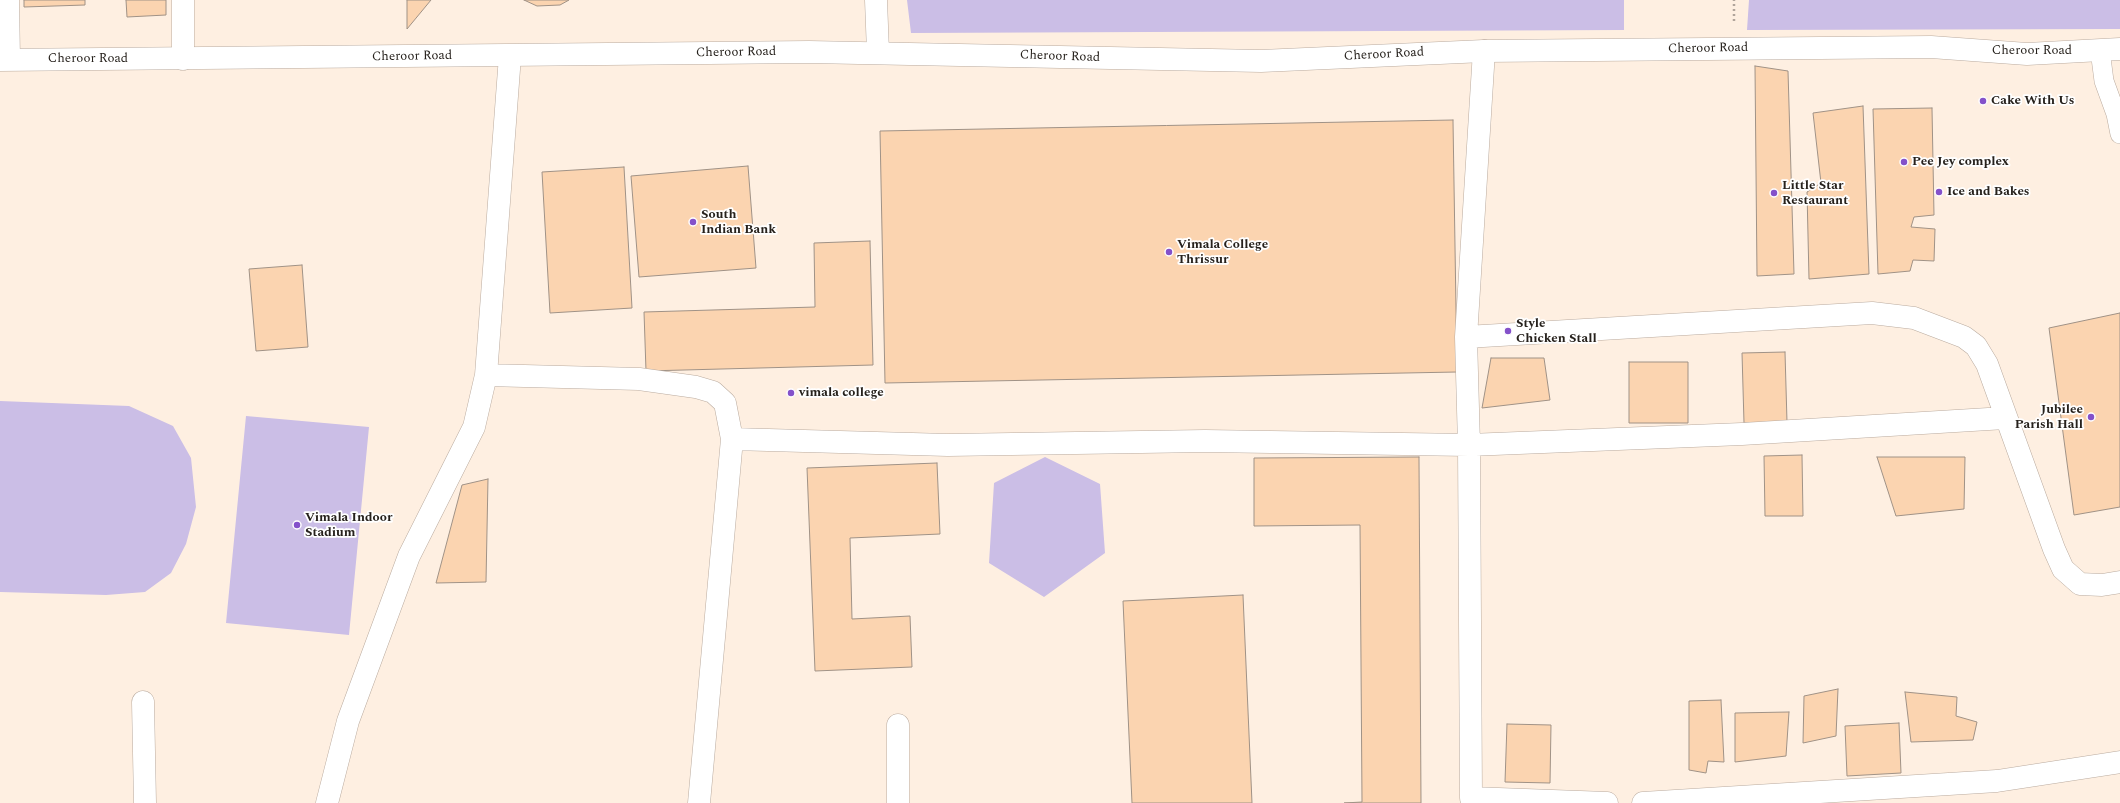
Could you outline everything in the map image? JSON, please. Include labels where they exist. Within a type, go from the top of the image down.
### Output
[{"type":"street","points":[[5,60],[8,0]]},
{"type":"street","points":[[183,0],[183,59]]},
{"type":"street","points":[[876,0],[878,52]]},
{"type":"street","name":"Cheroor Road","points":[[5,60],[878,52],[1261,61],[1484,51],[1931,47],[2027,54],[2110,50]]},
{"type":"street","points":[[1484,51],[1466,337],[1469,445],[1471,800],[1607,803]]},
{"type":"street","points":[[327,803],[348,721],[409,556],[474,427],[486,375],[510,56]]},
{"type":"street","points":[[1466,337],[1864,314],[1891,314],[1914,318],[1964,337],[1976,346],[1994,380],[2006,418],[2063,569],[2080,584],[2102,586],[2120,582]]},
{"type":"street","points":[[486,375],[639,379],[696,387],[713,392],[725,403],[732,439],[699,803]]},
{"type":"street","points":[[732,439],[948,445],[1205,441],[1469,445],[1742,434],[2006,418]]},
{"type":"street","points":[[143,702],[145,803]]},
{"type":"street","points":[[898,725],[898,803]]},
{"type":"street","points":[[1643,803],[1997,781],[2120,762]]},
{"type":"lane","points":[[2110,50],[2104,81],[2116,114],[2120,134]]},
{"type":"shaded area","points":[[907,0],[1624,0],[1624,30],[911,33]]},
{"type":"shaded area","points":[[1749,0],[2120,0],[2120,29],[1747,30]]},
{"type":"shaded area","points":[[0,401],[129,406],[173,426],[191,458],[196,507],[186,544],[171,573],[145,592],[106,595],[0,592]]},
{"type":"shaded area","name":"Vimala Indoor Stadium","points":[[246,416],[369,427],[349,635],[226,623]]},
{"type":"shaded area","points":[[1045,457],[1100,484],[1105,553],[1044,597],[989,563],[994,483]]},
{"type":"building","points":[[24,0],[85,0],[85,5],[24,7]]},
{"type":"building","points":[[126,0],[166,0],[166,15],[127,17]]},
{"type":"building","points":[[407,0],[431,0],[407,29]]},
{"type":"building","points":[[524,0],[569,0],[560,5],[537,6]]},
{"type":"building","name":"Little Star Restaurant","points":[[1755,66],[1788,71],[1794,274],[1757,276]]},
{"type":"building","points":[[1863,106],[1869,274],[1809,279],[1807,192],[1821,183],[1813,113]]},
{"type":"building","name":"Pee Jey complex","points":[[1932,108],[1934,215],[1914,217],[1911,227],[1935,229],[1934,261],[1913,260],[1910,271],[1878,274],[1873,109]]},
{"type":"building","name":"Vimala College Thrissur","points":[[1453,120],[1457,372],[885,383],[880,131]]},
{"type":"building","name":"South Indian Bank","points":[[748,166],[756,268],[639,277],[631,176]]},
{"type":"building","points":[[624,167],[632,308],[550,313],[542,172]]},
{"type":"building","points":[[870,241],[873,365],[646,371],[644,312],[815,307],[814,243]]},
{"type":"building","points":[[302,265],[308,347],[256,351],[249,269]]},
{"type":"building","name":"Jubilee Parish Hall","points":[[2120,313],[2120,507],[2074,515],[2049,328]]},
{"type":"building","points":[[1785,352],[1787,422],[1744,423],[1742,353]]},
{"type":"building","points":[[1491,358],[1544,358],[1550,400],[1482,408]]},
{"type":"building","points":[[1629,362],[1688,362],[1688,423],[1629,423]]},
{"type":"building","points":[[1802,455],[1803,516],[1765,516],[1764,456]]},
{"type":"building","points":[[1419,457],[1421,803],[1344,803],[1362,802],[1360,525],[1254,526],[1254,458]]},
{"type":"building","points":[[1877,457],[1965,457],[1964,509],[1896,516]]},
{"type":"building","points":[[937,463],[940,534],[850,538],[852,619],[910,616],[912,667],[815,671],[807,468]]},
{"type":"building","points":[[488,479],[486,582],[436,583],[462,485]]},
{"type":"building","points":[[1243,595],[1252,803],[1132,803],[1123,601]]},
{"type":"building","points":[[1838,689],[1836,736],[1803,743],[1804,696]]},
{"type":"building","points":[[1905,692],[1957,697],[1956,716],[1977,722],[1973,740],[1911,742]]},
{"type":"building","points":[[1721,700],[1724,762],[1708,761],[1706,773],[1689,770],[1689,701]]},
{"type":"building","points":[[1789,712],[1786,756],[1735,762],[1735,713]]},
{"type":"building","points":[[1899,723],[1901,773],[1847,776],[1845,726]]},
{"type":"building","points":[[1507,724],[1551,725],[1550,783],[1505,782]]},
{"type":"place","name":"Cake With Us","points":[[1983,101]]},
{"type":"place","name":"Pee Jey complex","points":[[1904,162]]},
{"type":"place","name":"Ice and Bakes","points":[[1939,192]]},
{"type":"place","name":"Little Star Restaurant","points":[[1774,193]]},
{"type":"place","name":"South Indian Bank","points":[[693,222]]},
{"type":"place","name":"Vimala College Thrissur","points":[[1169,252]]},
{"type":"place","name":"Style Chicken Stall","points":[[1508,331]]},
{"type":"place","name":"vimala college","points":[[791,393]]},
{"type":"place","name":"Jubilee Parish Hall","points":[[2091,417]]},
{"type":"place","name":"Vimala Indoor Stadium","points":[[297,525]]}]
